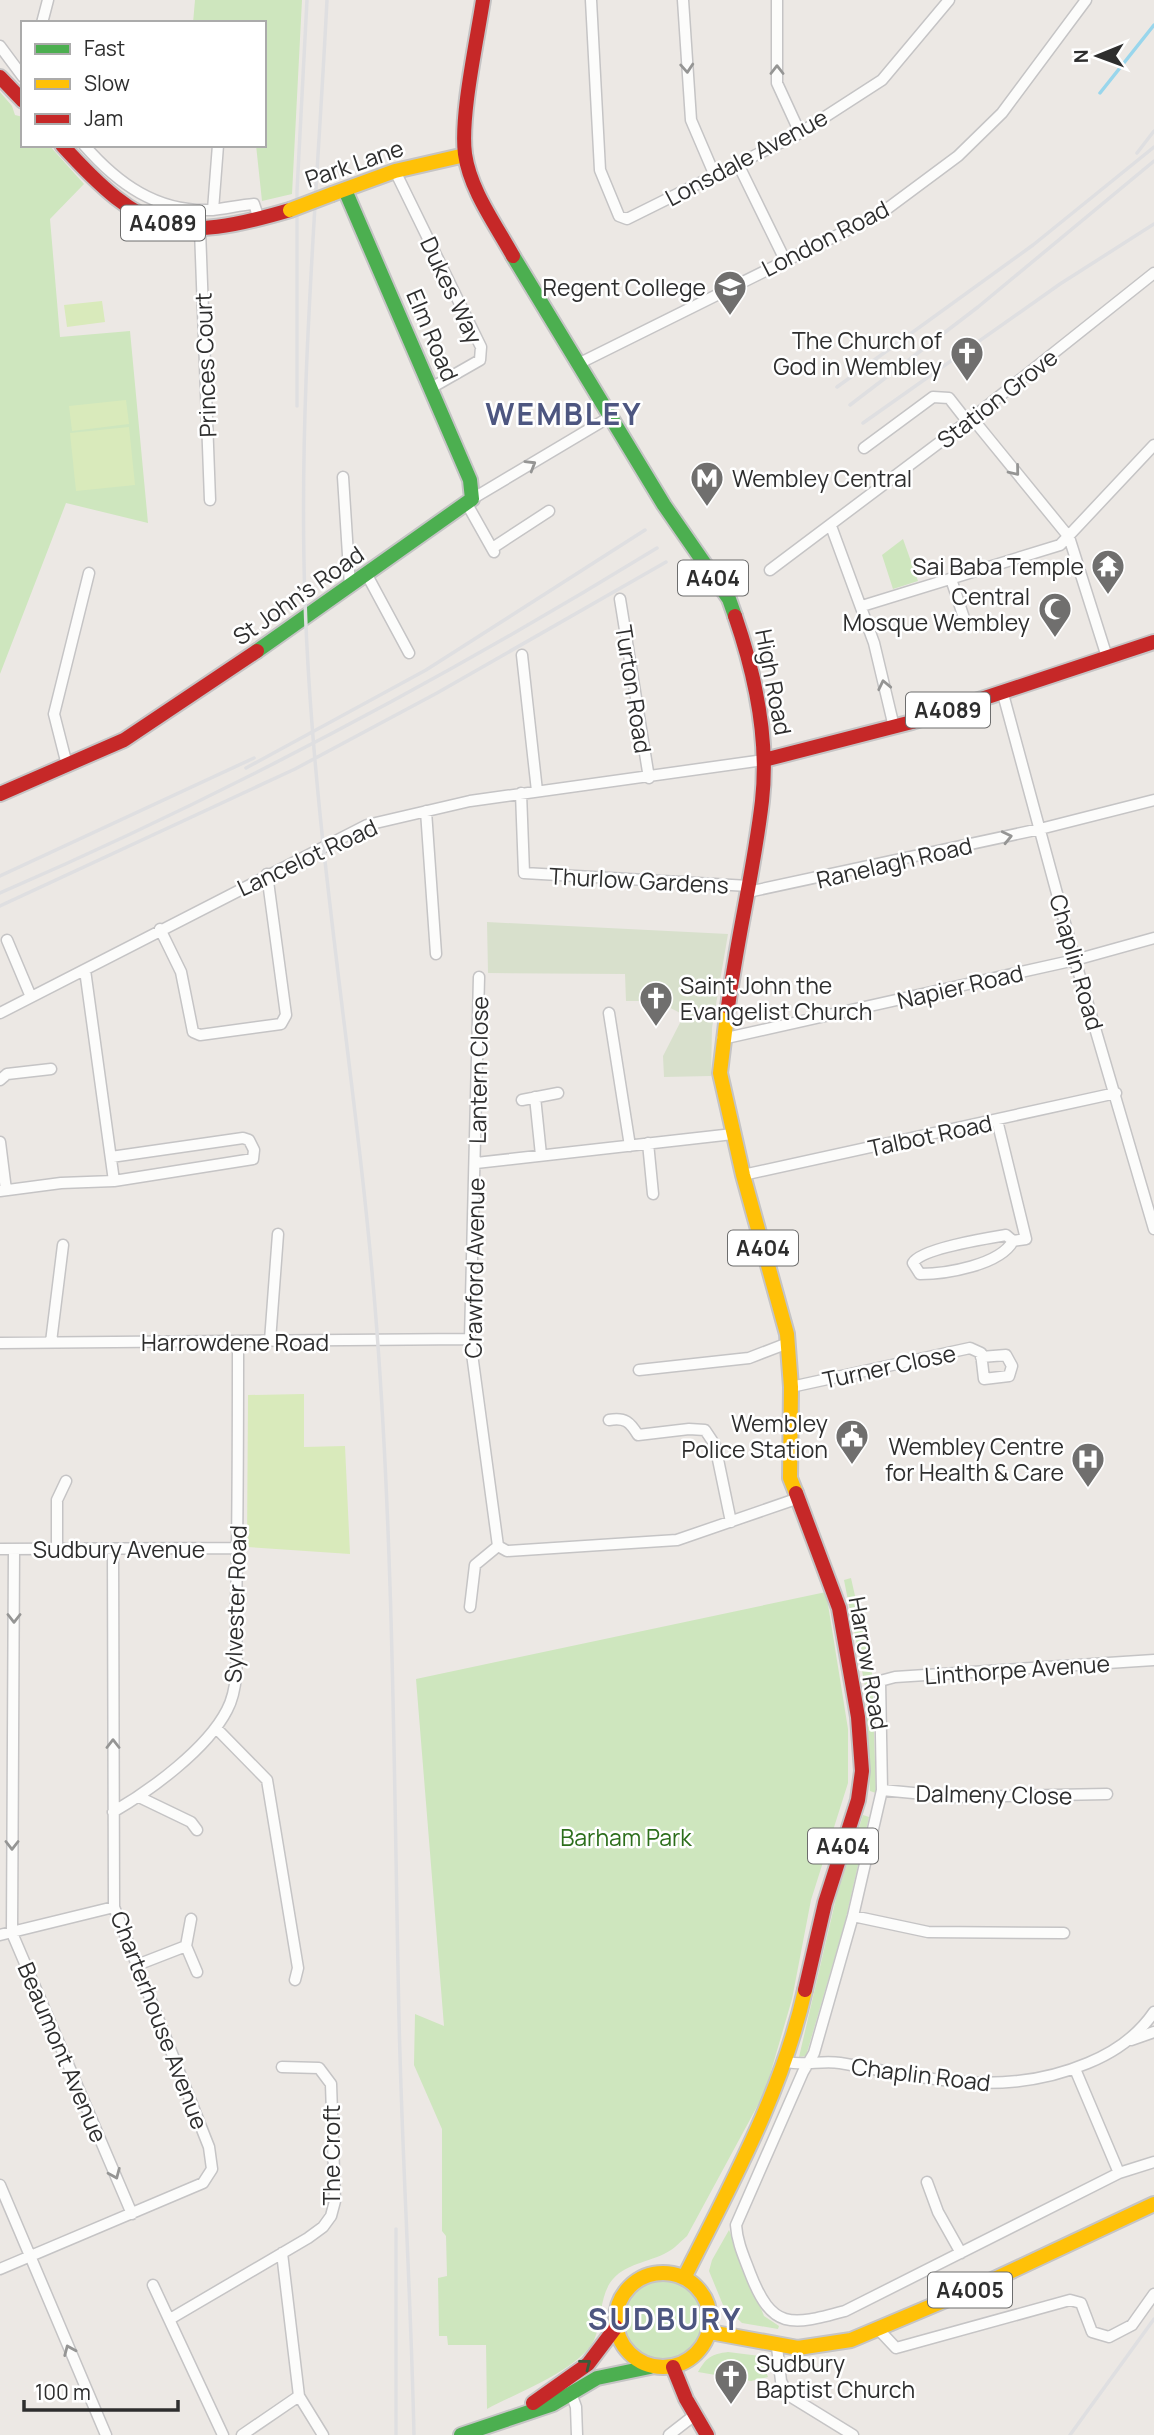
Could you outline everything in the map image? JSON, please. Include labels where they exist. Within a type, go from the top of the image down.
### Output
[{"type":"main road","name":"A404","points":[[465,155],[467,114],[483,0]]},
{"type":"main road","points":[[0,76],[21,96]]},
{"type":"main road","name":"Park Lane","points":[[64,147],[111,196],[161,223],[200,230],[259,219],[395,171],[465,155]]},
{"type":"main road","name":"High Road","points":[[465,155],[475,185],[514,258],[729,599],[741,628],[756,693],[764,760],[762,799],[749,889],[722,1039]]},
{"type":"main road","name":"Elm Road","points":[[338,192],[431,388],[470,480],[470,501]]},
{"type":"main road","name":"St John's Road","points":[[0,794],[124,740],[367,575],[470,501]]},
{"type":"main road","name":"A4089","points":[[764,760],[894,727],[1003,694],[1154,642]]},
{"type":"main road","name":"Harrow Road","points":[[684,2278],[757,2133],[787,2062],[802,2009],[825,1903],[858,1800],[862,1771],[854,1683],[839,1608],[796,1499],[789,1460],[791,1387],[788,1343],[733,1134],[720,1073],[722,1039]]},
{"type":"main road","name":"A4005","points":[[710,2332],[777,2347],[798,2348],[851,2340],[880,2331],[1154,2204]]},
{"type":"main road","points":[[461,2435],[502,2421],[553,2403],[597,2378],[652,2366],[674,2367],[688,2361],[701,2349],[710,2332],[708,2305],[696,2286],[684,2278],[659,2273],[640,2279],[629,2287],[619,2304],[616,2327],[599,2353],[548,2395],[502,2421]]},
{"type":"main road","points":[[616,2327],[624,2346],[652,2366]]},
{"type":"main road","points":[[674,2367],[707,2435]]},
{"type":"street","points":[[43,21],[48,0]]},
{"type":"street","name":"Lonsdale Avenue","points":[[591,0],[600,170],[619,216],[627,219],[800,133],[882,80],[949,0]]},
{"type":"street","points":[[683,0],[691,120],[715,176]]},
{"type":"street","points":[[777,0],[777,83],[800,133]]},
{"type":"street","name":"London Road","points":[[580,363],[880,214],[958,156],[1002,113],[1086,0]]},
{"type":"street","points":[[0,46],[21,74]]},
{"type":"street","points":[[86,147],[104,168],[140,196],[189,210],[213,210],[254,204],[259,219]]},
{"type":"street","points":[[213,210],[218,147]]},
{"type":"street","points":[[738,164],[785,260]]},
{"type":"street","name":"Dukes Way","points":[[395,171],[481,347],[480,360],[431,388]]},
{"type":"street","name":"Princes Court","points":[[200,230],[209,500]]},
{"type":"street","name":"Station Grove","points":[[770,570],[970,419],[1154,273]]},
{"type":"street","points":[[864,448],[933,397],[949,398],[970,419],[1069,537],[1107,657]]},
{"type":"street","name":"St John's Road","points":[[470,501],[612,415]]},
{"type":"street","points":[[862,606],[1060,545],[1154,445]]},
{"type":"street","points":[[343,477],[350,586]]},
{"type":"street","points":[[470,501],[494,550],[550,511]]},
{"type":"street","points":[[831,526],[862,606],[894,727]]},
{"type":"street","points":[[67,765],[54,715],[89,573]]},
{"type":"street","points":[[367,575],[409,653]]},
{"type":"street","points":[[951,579],[966,624]]},
{"type":"street","name":"Turton Road","points":[[620,599],[649,778]]},
{"type":"street","points":[[522,655],[537,792]]},
{"type":"street","name":"Chaplin Road","points":[[1003,694],[1075,960],[1149,1195],[1154,1229]]},
{"type":"street","name":"Lancelot Road","points":[[0,1013],[367,825],[522,793],[649,778],[764,760]]},
{"type":"street","name":"Thurlow Gardens","points":[[522,793],[524,873],[749,889]]},
{"type":"street","name":"Ranelagh Road","points":[[749,889],[1040,829],[1154,800]]},
{"type":"street","points":[[426,811],[436,954]]},
{"type":"street","points":[[160,929],[181,972],[193,1032],[200,1035],[281,1024],[286,1015],[267,874]]},
{"type":"street","name":"Napier Road","points":[[722,1039],[1075,960],[1154,938]]},
{"type":"street","points":[[7,940],[31,998]]},
{"type":"street","points":[[85,970],[114,1181]]},
{"type":"street","name":"Lantern Close","points":[[476,1163],[479,977]]},
{"type":"street","points":[[609,1013],[630,1146]]},
{"type":"street","points":[[0,1080],[7,1074],[51,1069]]},
{"type":"street","points":[[522,1100],[558,1093]]},
{"type":"street","name":"Talbot Road","points":[[743,1175],[1116,1093]]},
{"type":"street","points":[[536,1097],[541,1155]]},
{"type":"street","points":[[998,1120],[1026,1239],[1013,1241],[1006,1236],[986,1238],[923,1254],[913,1263],[920,1274],[954,1270],[1008,1250],[1013,1241]]},
{"type":"street","name":"Crawford Avenue","points":[[498,1546],[474,1390],[470,1339],[476,1163],[733,1134]]},
{"type":"street","points":[[0,1142],[3,1190],[61,1183],[114,1181],[253,1159],[254,1150],[248,1140],[243,1138],[111,1157]]},
{"type":"street","points":[[648,1143],[653,1194]]},
{"type":"street","points":[[270,1342],[278,1234]]},
{"type":"street","points":[[51,1342],[64,1245]]},
{"type":"street","name":"Harrowdene Road","points":[[0,1343],[470,1339]]},
{"type":"street","name":"Sylvester Road","points":[[113,1812],[139,1797],[200,1747],[229,1708],[233,1691],[237,1548],[238,1342]]},
{"type":"street","points":[[639,1370],[749,1357],[788,1343]]},
{"type":"street","name":"Turner Close","points":[[791,1387],[970,1348],[981,1353],[981,1357]]},
{"type":"street","points":[[609,1420],[621,1418],[630,1422],[638,1435],[705,1430],[715,1445],[731,1522]]},
{"type":"street","points":[[57,1549],[57,1500],[66,1481]]},
{"type":"street","points":[[470,1607],[475,1565],[498,1546],[507,1552],[677,1540],[796,1499]]},
{"type":"street","name":"Sudbury Avenue","points":[[0,1549],[237,1548]]},
{"type":"street","name":"Beaumont Avenue","points":[[14,1549],[12,1933],[132,2214]]},
{"type":"street","name":"Charterhouse Avenue","points":[[0,2269],[30,2259],[203,2183],[212,2169],[209,2147],[114,1907],[113,1549]]},
{"type":"street","name":"Linthorpe Avenue","points":[[880,1681],[895,1677],[1154,1660]]},
{"type":"street","name":"Harrow Road","points":[[880,1681],[882,1790],[853,1916],[814,2053],[736,2225],[737,2239],[752,2278],[773,2315],[783,2319],[812,2320],[845,2311],[961,2253]]},
{"type":"street","points":[[216,1728],[267,1780],[298,1968],[295,1980]]},
{"type":"street","name":"Dalmeny Close","points":[[882,1790],[956,1797],[1107,1794]]},
{"type":"street","points":[[139,1797],[191,1822],[197,1830]]},
{"type":"street","points":[[0,1936],[114,1907]]},
{"type":"street","points":[[853,1916],[928,1932],[1064,1933]]},
{"type":"street","points":[[191,1919],[186,1945],[197,1972]]},
{"type":"street","points":[[137,1965],[186,1945]]},
{"type":"street","name":"Chaplin Road","points":[[787,2062],[830,2062],[916,2076],[1009,2085],[1046,2079],[1110,2054],[1130,2040],[1154,2012]]},
{"type":"street","name":"Chaplin Road","points":[[1130,2040],[1154,2032]]},
{"type":"street","name":"The Croft","points":[[170,2319],[323,2227],[331,2216],[335,2201],[331,2084],[320,2068],[282,2067]]},
{"type":"street","points":[[1075,2069],[1119,2173]]},
{"type":"street","points":[[928,2182],[938,2212],[961,2253],[1119,2173],[1154,2162]]},
{"type":"street","points":[[0,2185],[106,2435]]},
{"type":"street","points":[[282,2253],[299,2396],[323,2435]]},
{"type":"street","points":[[153,2285],[223,2435]]},
{"type":"street","points":[[880,2331],[896,2348],[1070,2300],[1081,2303],[1092,2332],[1109,2337],[1132,2325],[1154,2294]]},
{"type":"street","points":[[777,2347],[781,2381],[788,2395],[853,2435]]},
{"type":"street","points":[[571,2393],[576,2407],[577,2435]]},
{"type":"street","points":[[243,2435],[299,2396]]},
{"type":"street","points":[[670,2435],[696,2414]]},
{"type":"green space","points":[[195,0],[302,0],[292,194],[262,201],[256,147],[266,147],[266,21],[193,21]]},
{"type":"green space","points":[[0,92],[12,106],[15,115],[21,116],[21,147],[51,147],[84,184],[50,219],[60,337],[130,331],[148,523],[66,503],[0,674]]},
{"type":"green space","points":[[102,301],[105,322],[67,327],[64,305]]},
{"type":"green space","points":[[126,400],[129,424],[72,431],[69,406]]},
{"type":"green space","points":[[129,427],[135,485],[76,491],[70,433]]},
{"type":"green space","points":[[903,539],[918,581],[893,589],[882,555]]},
{"type":"green space","points":[[487,922],[728,934],[712,1028],[711,1076],[664,1077],[663,1056],[684,1015],[657,1001],[626,1001],[625,974],[488,973]]},
{"type":"green space","points":[[304,1394],[304,1447],[345,1446],[350,1554],[247,1547],[248,1395]]},
{"type":"green space","points":[[851,1578],[872,1672],[876,1793],[870,1791],[865,1686],[844,1580]]},
{"type":"green space","name":"Barham Park","points":[[826,1592],[848,1729],[848,1783],[811,1900],[792,1999],[765,2092],[687,2236],[673,2249],[626,2269],[613,2279],[603,2299],[596,2335],[590,2347],[579,2358],[549,2378],[487,2409],[486,2345],[448,2345],[447,2336],[439,2336],[438,2278],[447,2276],[446,2236],[442,2231],[442,2129],[414,2065],[415,2014],[444,2026],[416,1679]]},
{"type":"green space","points":[[863,1815],[869,1817],[845,1922],[806,2056],[799,2057],[837,1894]]},
{"type":"green space","points":[[729,2230],[764,2316],[779,2326],[778,2329],[742,2323],[723,2305],[709,2271],[712,2260]]},
{"type":"green space","points":[[663,2279],[678,2282],[691,2291],[700,2304],[703,2319],[700,2334],[691,2347],[678,2356],[663,2359],[648,2356],[635,2347],[626,2334],[623,2319],[626,2304],[635,2291],[648,2282]]},
{"type":"green space","points":[[728,2352],[760,2356],[768,2377],[751,2381],[698,2372],[710,2358]]},
{"type":"waterway","points":[[1100,93],[1154,25]]},
{"type":"railway","points":[[297,406],[297,191],[307,0]]},
{"type":"railway","points":[[327,0],[306,375],[305,600],[317,784],[369,1241],[383,1418],[392,1675],[400,2070],[414,2435]]},
{"type":"railway","points":[[1137,153],[1154,131]]},
{"type":"railway","points":[[837,387],[1033,245],[1154,147]]},
{"type":"railway","points":[[850,405],[978,307],[1154,161]]},
{"type":"railway","points":[[863,423],[1060,284],[1154,224]]},
{"type":"railway","points":[[246,768],[426,670],[645,530]]},
{"type":"railway","points":[[0,893],[169,816],[335,732],[497,643],[657,548]]},
{"type":"railway","points":[[0,906],[295,769],[437,693],[666,562]]},
{"type":"railway","points":[[0,876],[254,758]]},
{"type":"railway","points":[[396,2229],[396,2435]]},
{"type":"railway","points":[[1070,2435],[1154,2319]]},
{"type":"traffic: fast","points":[[257,651],[472,499],[470,480],[345,190]]},
{"type":"traffic: fast","points":[[513,256],[664,505],[729,599],[735,616]]},
{"type":"traffic: fast","points":[[461,2435],[553,2404],[597,2378],[650,2367]]},
{"type":"traffic: slow","points":[[332,194],[395,171],[465,155]]},
{"type":"traffic: slow","points":[[290,210],[332,194]]},
{"type":"traffic: slow","points":[[728,1007],[720,1073],[743,1175],[787,1334],[791,1387],[790,1478],[796,1493]]},
{"type":"traffic: slow","points":[[684,2278],[769,2102],[795,2028],[805,1990]]},
{"type":"traffic: slow","points":[[710,2332],[798,2348],[851,2340],[986,2283],[1154,2204]]},
{"type":"traffic: slow","points":[[663,2273],[681,2276],[696,2287],[707,2302],[710,2320],[707,2338],[696,2353],[681,2364],[663,2367],[645,2364],[630,2353],[619,2338],[616,2320],[619,2302],[630,2287],[645,2276],[663,2273]]},
{"type":"traffic: jam","points":[[483,0],[467,100],[465,154],[478,194],[513,256]]},
{"type":"traffic: jam","points":[[0,77],[21,99]]},
{"type":"traffic: jam","points":[[64,147],[90,175],[116,197],[139,214],[163,224],[189,228],[217,227],[290,210]]},
{"type":"traffic: jam","points":[[728,1007],[759,827],[764,778],[759,707],[735,616]]},
{"type":"traffic: jam","points":[[764,760],[912,722],[1154,642]]},
{"type":"traffic: jam","points":[[0,794],[124,740],[257,651]]},
{"type":"traffic: jam","points":[[796,1493],[839,1608],[858,1717],[862,1771],[858,1800],[825,1903],[805,1990]]},
{"type":"traffic: jam","points":[[533,2403],[588,2364],[616,2327]]},
{"type":"traffic: jam","points":[[673,2367],[686,2399],[707,2435]]},
{"type":"place","name":"Regent College","points":[[730,317]]},
{"type":"place","name":"The Church of God in Wembley","points":[[967,383]]},
{"type":"place","name":"Wembley Central","points":[[707,508]]},
{"type":"place","name":"Sai Baba Temple","points":[[1108,596]]},
{"type":"place","name":"Central Mosque Wembley","points":[[1055,639]]},
{"type":"place","name":"Saint John the Evangelist Church","points":[[656,1028]]},
{"type":"place","name":"Wembley Police Station","points":[[852,1466]]},
{"type":"place","name":"Wembley Centre for Health & Care","points":[[1088,1489]]},
{"type":"place","name":"Sudbury Baptist Church","points":[[731,2406]]},
{"type":"district","name":"WEMBLEY","points":[[564,413]]},
{"type":"district","name":"SUDBURY","points":[[665,2318]]}]
